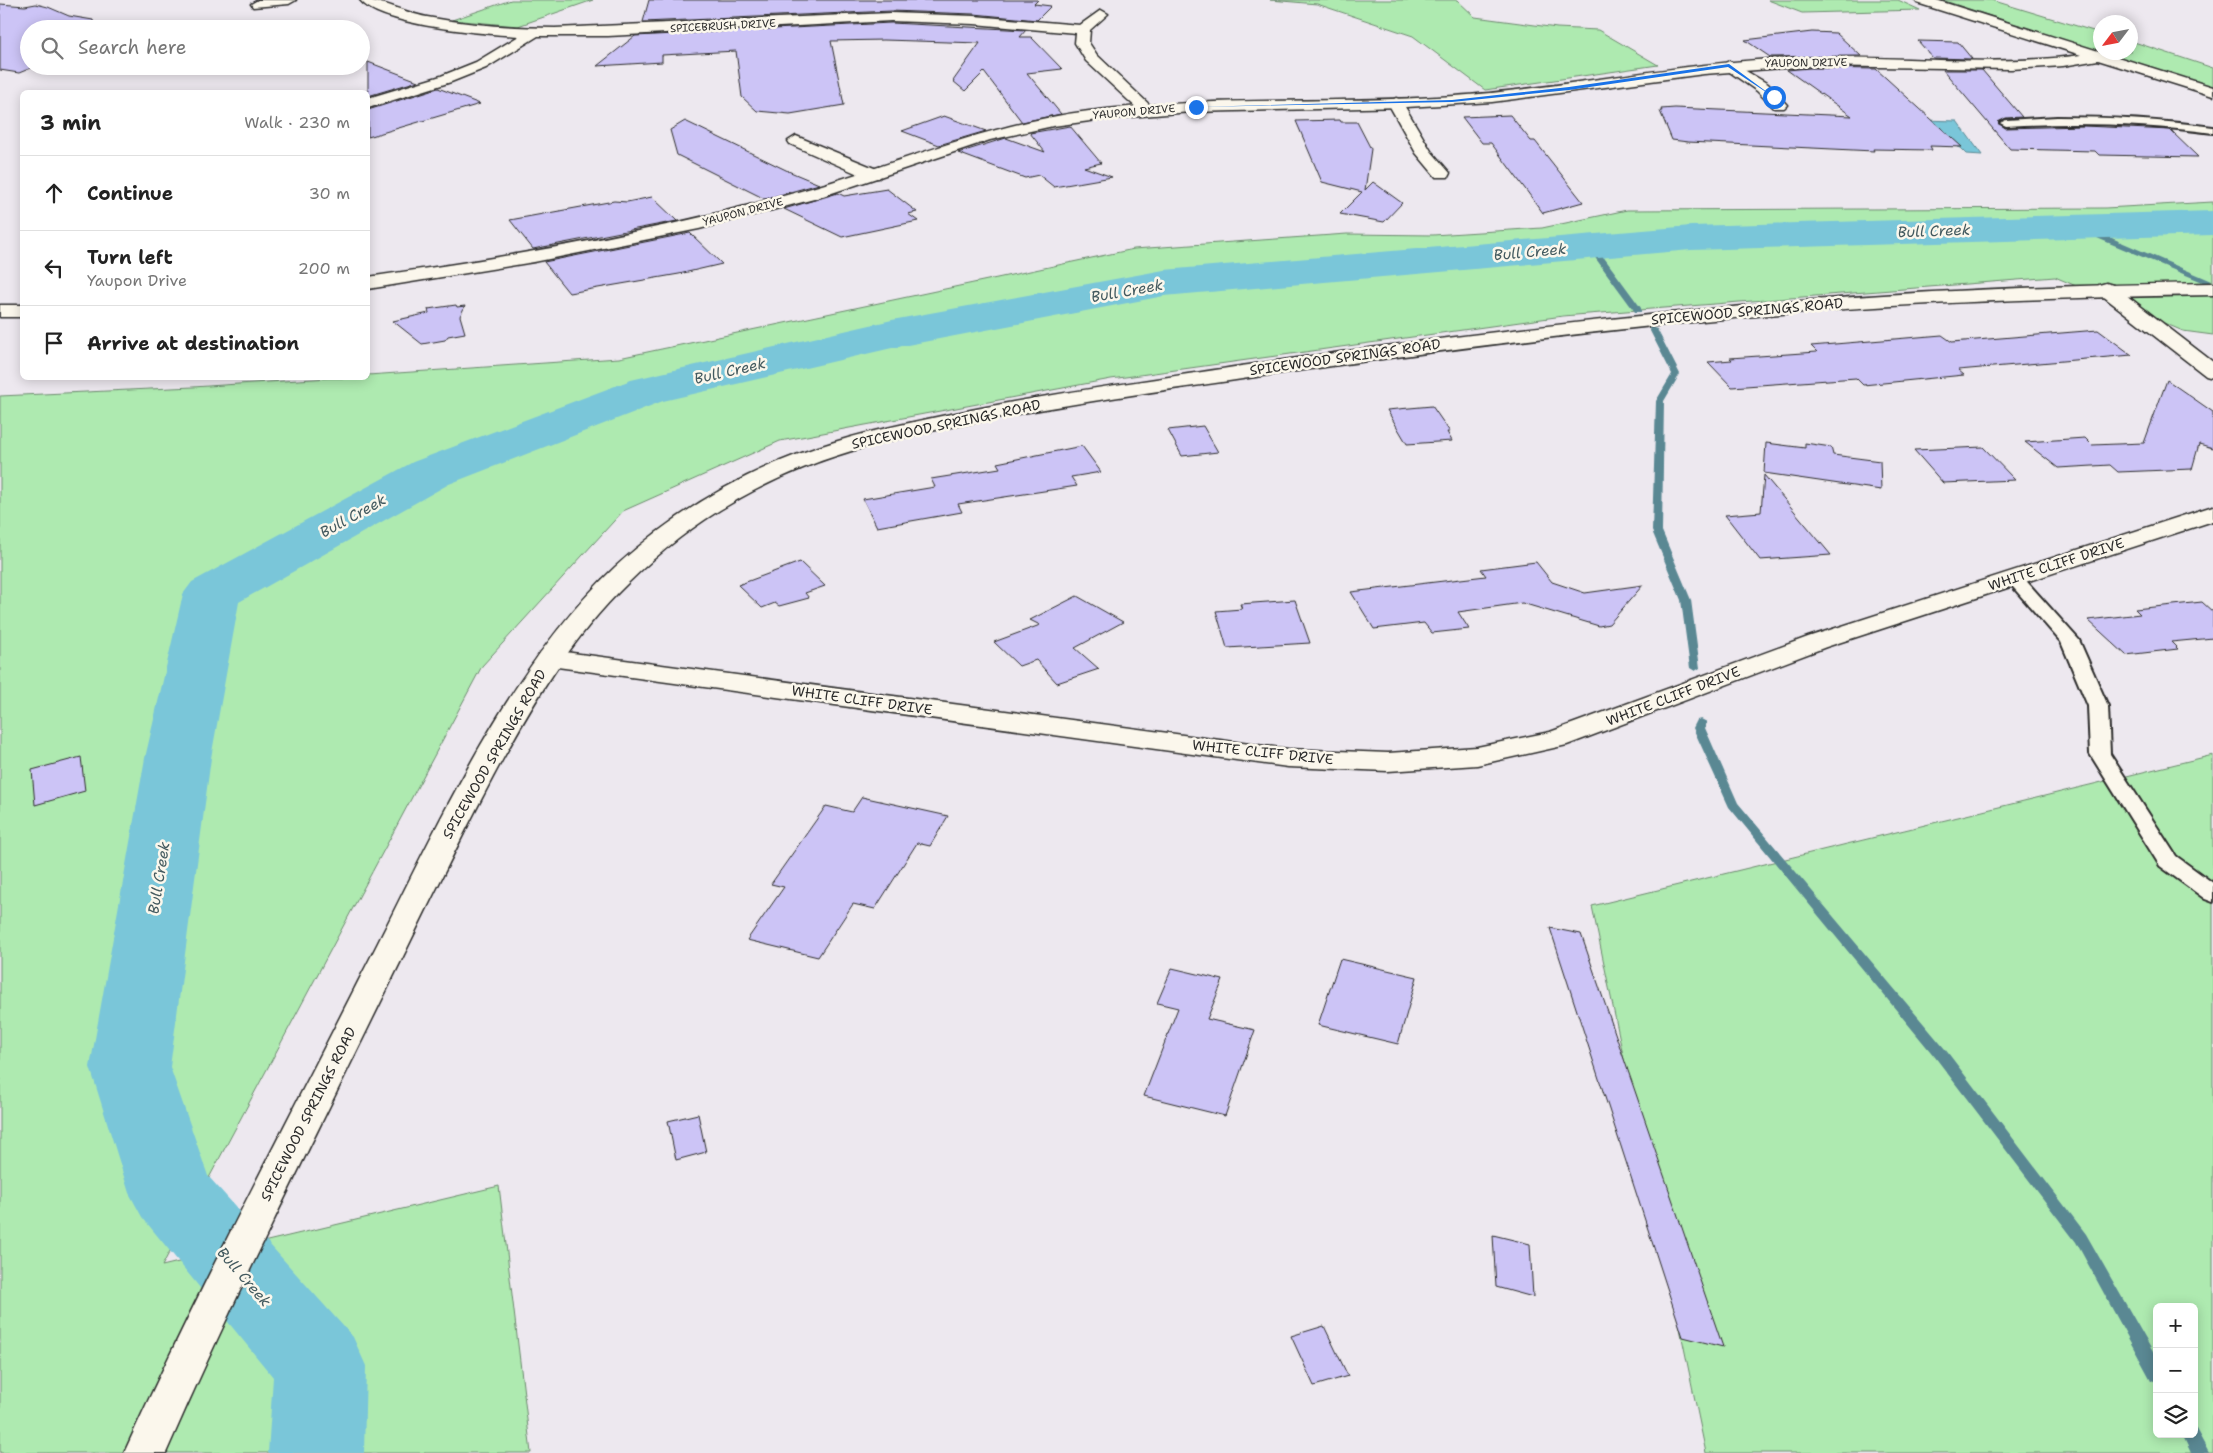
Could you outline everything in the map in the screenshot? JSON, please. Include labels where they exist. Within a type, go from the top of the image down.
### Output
[{"type":"street","points":[[258,4],[289,0]]},
{"type":"street","name":"SPICEBRUSH DRIVE","points":[[368,0],[387,10],[440,24],[483,30],[534,33],[592,33],[888,18],[970,20],[1083,28]]},
{"type":"street","points":[[1922,0],[2093,54]]},
{"type":"street","points":[[1101,14],[1083,28],[1082,43],[1091,58],[1147,110]]},
{"type":"street","points":[[370,102],[446,79],[481,65],[534,33]]},
{"type":"street","name":"YAUPON DRIVE","points":[[370,284],[630,240],[808,195],[967,142],[1017,128],[1102,114],[1147,110],[1452,101],[1512,95],[1729,65],[1834,61],[2031,64],[2071,62],[2093,57]]},
{"type":"street","points":[[2111,60],[2213,92]]},
{"type":"street","points":[[1729,65],[1768,92],[1779,105]]},
{"type":"street","points":[[1396,103],[1424,153],[1442,173]]},
{"type":"street","points":[[796,140],[873,174]]},
{"type":"street","points":[[2106,289],[2213,372]]},
{"type":"street","name":"SPICEWOOD SPRINGS ROAD","points":[[145,1453],[195,1340],[460,812],[502,735],[550,658],[595,603],[640,559],[712,504],[782,467],[818,453],[892,432],[986,412],[1374,352],[1526,332],[1887,298],[2106,289],[2213,289]]},
{"type":"street","points":[[0,311],[20,311]]},
{"type":"street","name":"WHITE CLIFF DRIVE","points":[[550,658],[1288,758],[1388,762],[1477,756],[1557,740],[1817,642],[2213,513]]},
{"type":"lane","points":[[2006,123],[2054,120],[2156,123],[2213,130]]},
{"type":"lane","points":[[2014,578],[2070,640],[2098,706],[2100,754],[2168,862],[2213,894]]},
{"type":"green space","points":[[511,0],[593,0],[518,26],[452,20]]},
{"type":"green space","points":[[1270,0],[1457,0],[1475,17],[1557,28],[1598,30],[1658,65],[1485,90],[1413,36],[1317,4]]},
{"type":"green space","points":[[1768,0],[1898,0],[1920,10],[1802,13]]},
{"type":"green space","points":[[1942,0],[1991,0],[2093,31],[2093,50]]},
{"type":"green space","points":[[2138,43],[2213,68],[2213,90],[2123,60],[2138,60]]},
{"type":"green space","points":[[2213,202],[2213,335],[2183,331],[2055,277],[1563,316],[1111,379],[780,441],[623,511],[482,666],[162,1266],[499,1186],[531,1453],[0,1453],[0,396],[299,380],[370,380],[370,375],[619,358],[1134,249],[1347,234],[1433,235],[1542,228],[1627,210],[2105,208]]},
{"type":"green space","points":[[2213,755],[2213,1453],[1706,1453],[1592,906]]},
{"type":"water","points":[[1923,120],[1957,121],[1982,155],[1967,154],[1961,148],[1935,138]]},
{"type":"building","points":[[649,0],[1038,0],[1034,4],[1051,6],[1037,20],[974,14],[891,11],[643,22]]},
{"type":"building","points":[[0,4],[25,6],[36,4],[69,16],[93,20],[20,20],[20,73],[0,70]]},
{"type":"building","points":[[891,23],[1026,30],[1020,37],[1031,37],[1062,69],[1027,73],[1061,114],[1022,122],[984,72],[965,91],[953,81],[980,43],[884,40],[831,41],[844,105],[790,114],[757,111],[742,97],[736,51],[662,55],[662,62],[597,66],[635,36]]},
{"type":"building","points":[[1812,32],[1836,33],[1861,56],[1770,57],[1745,40]]},
{"type":"building","points":[[1918,41],[1958,42],[1972,59],[1933,58]]},
{"type":"building","points":[[370,63],[418,81],[370,95],[370,90],[368,90]]},
{"type":"building","points":[[1811,68],[1876,69],[1962,147],[1930,146],[1932,150],[1873,149],[1874,151],[1688,142],[1672,140],[1660,111],[1662,111],[1661,109],[1675,108],[1852,116],[1787,70]]},
{"type":"building","points":[[1943,70],[1982,70],[2022,117],[2006,118],[1998,122],[2005,128],[2084,126],[2170,130],[2198,157],[2099,155],[2095,151],[2010,149]]},
{"type":"building","points":[[438,88],[480,104],[370,136],[370,109]]},
{"type":"building","points":[[1510,115],[1531,141],[1535,141],[1583,202],[1543,213],[1491,143],[1482,143],[1462,117]]},
{"type":"building","points":[[944,116],[986,131],[939,145],[902,131]]},
{"type":"building","points":[[1340,120],[1341,122],[1357,122],[1371,149],[1365,190],[1373,182],[1402,203],[1384,222],[1340,214],[1362,192],[1322,182],[1296,121]]},
{"type":"building","points":[[685,121],[819,184],[765,199],[677,155],[670,130]]},
{"type":"building","points":[[1070,126],[1101,163],[1084,167],[1112,177],[1054,187],[1039,175],[1025,178],[958,153],[1006,138],[1045,152],[1030,133]]},
{"type":"building","points":[[887,189],[917,212],[908,214],[918,221],[842,237],[784,209],[838,193],[844,196]]},
{"type":"building","points":[[652,197],[677,221],[533,249],[510,220],[614,201],[627,202]]},
{"type":"building","points":[[690,233],[722,264],[679,274],[569,293],[544,262]]},
{"type":"building","points":[[456,305],[457,307],[465,306],[460,316],[465,333],[448,336],[445,340],[422,344],[393,321],[429,313],[428,309]]},
{"type":"building","points":[[2098,330],[2132,355],[1958,370],[1964,375],[1863,385],[1856,378],[1732,387],[1708,362],[1732,360],[1730,358],[1817,352],[1811,346],[1942,335],[1952,342]]},
{"type":"building","points":[[2167,380],[2213,412],[2213,448],[2199,444],[2192,469],[2118,472],[2110,465],[2058,468],[2025,442],[2085,438],[2092,445],[2144,443]]},
{"type":"building","points":[[1432,406],[1450,432],[1447,432],[1452,441],[1407,444],[1387,410]]},
{"type":"building","points":[[1203,426],[1218,452],[1182,456],[1168,430]]},
{"type":"building","points":[[1766,443],[1805,448],[1805,443],[1831,447],[1833,455],[1880,461],[1881,490],[1764,473]]},
{"type":"building","points":[[1082,446],[1101,472],[1071,477],[1077,486],[958,504],[962,512],[877,527],[863,499],[935,487],[931,479],[1000,468],[997,463]]},
{"type":"building","points":[[1983,447],[2015,480],[1943,483],[1914,450]]},
{"type":"building","points":[[1764,475],[1831,555],[1760,560],[1725,515],[1761,512]]},
{"type":"building","points":[[800,562],[825,586],[805,593],[809,598],[779,606],[775,603],[762,608],[738,585]]},
{"type":"building","points":[[1536,562],[1552,582],[1585,593],[1643,585],[1609,624],[1599,626],[1522,603],[1458,612],[1469,629],[1432,633],[1424,623],[1374,629],[1351,592],[1486,576],[1481,569]]},
{"type":"building","points":[[1077,596],[1123,622],[1075,648],[1099,669],[1057,683],[1036,660],[1019,666],[994,642],[1040,625],[1030,620]]},
{"type":"building","points":[[1295,600],[1310,643],[1227,648],[1216,611],[1242,609],[1240,604]]},
{"type":"building","points":[[2202,602],[2213,612],[2213,638],[2171,642],[2178,649],[2126,655],[2088,620],[2140,614],[2135,609]]},
{"type":"building","points":[[81,757],[85,791],[35,805],[32,770]]},
{"type":"building","points":[[862,797],[948,816],[930,846],[917,843],[875,909],[853,904],[818,957],[747,940],[784,887],[771,884],[826,806],[852,812]]},
{"type":"building","points":[[1550,928],[1581,934],[1723,1347],[1683,1337]]},
{"type":"building","points":[[1340,959],[1417,977],[1398,1044],[1318,1025]]},
{"type":"building","points":[[1172,968],[1223,980],[1207,1019],[1255,1030],[1225,1116],[1144,1096],[1178,1008],[1157,1003]]},
{"type":"building","points":[[698,1114],[706,1152],[676,1160],[668,1121]]},
{"type":"building","points":[[1493,1235],[1530,1244],[1533,1297],[1496,1287]]},
{"type":"building","points":[[1324,1326],[1348,1376],[1314,1386],[1291,1336]]},
{"type":"waterway","name":"Bull Creek","points":[[316,1453],[320,1366],[172,1193],[130,1067],[178,758],[212,594],[431,473],[648,390],[892,334],[1164,283],[1691,238],[2213,223]]},
{"type":"waterway","points":[[2076,226],[2208,281]]},
{"type":"waterway","points":[[1591,246],[1638,310]]},
{"type":"waterway","points":[[1653,329],[1676,374],[1660,401],[1657,531],[1686,600],[1695,668]]},
{"type":"waterway","points":[[1701,722],[1699,728],[1733,804],[1940,1053],[2081,1238],[2153,1368]]},
{"type":"waterway","points":[[2192,1438],[2200,1453]]},
{"type":"route","points":[[1196,107],[1452,101],[1569,88],[1729,65],[1774,97]]}]
